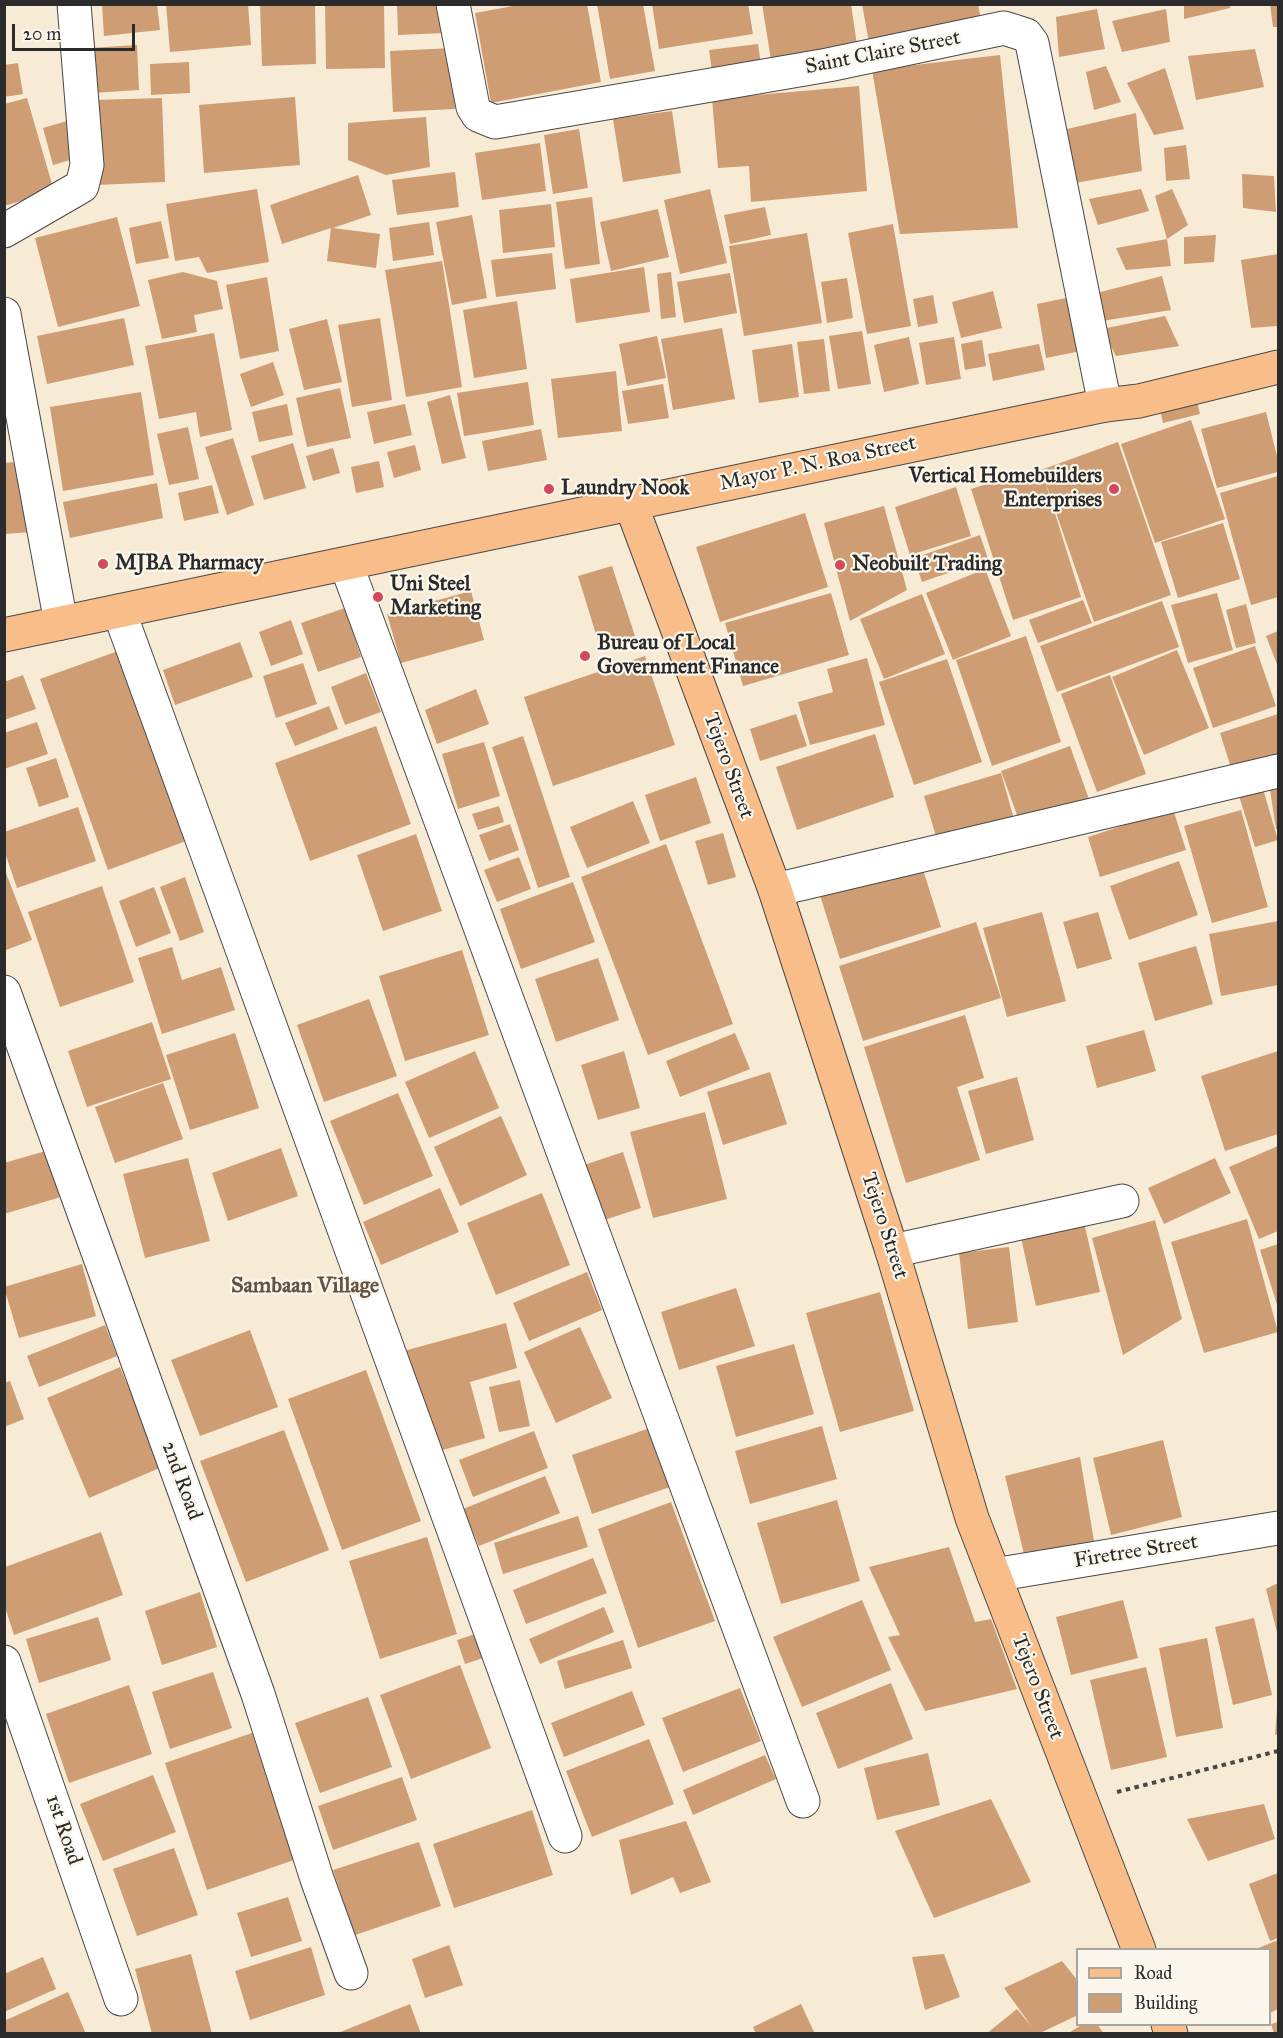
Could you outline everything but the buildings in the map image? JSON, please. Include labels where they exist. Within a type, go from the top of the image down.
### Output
[{"type":"main road","name":"Mayor P. N. Roa Street","points":[[4,634],[346,564],[630,502],[1105,405],[1139,401],[1278,367]]},
{"type":"main road","name":"Tejero Street","points":[[630,502],[775,890],[892,1251],[972,1518],[1138,1948]]},
{"type":"street","points":[[4,231],[82,186],[87,165],[74,4]]},
{"type":"street","name":"Saint Claire Street","points":[[453,4],[473,107],[478,115],[495,122],[828,65],[1004,28],[1026,35],[1032,43],[1105,405]]},
{"type":"street","points":[[4,314],[61,623]]},
{"type":"street","points":[[346,564],[803,1801]]},
{"type":"street","points":[[120,611],[566,1836]]},
{"type":"street","points":[[775,890],[1278,771]]},
{"type":"street","name":"2nd Road","points":[[4,992],[258,1694],[317,1879],[351,1973]]},
{"type":"street","points":[[892,1251],[1122,1201]]},
{"type":"street","name":"Firetree Street","points":[[994,1575],[1278,1528]]},
{"type":"street","name":"1st Road","points":[[4,1662],[121,1999]]},
{"type":"path","points":[[1081,1801],[1278,1751]]},
{"type":"place","name":"Laundry Nook","points":[[549,489]]},
{"type":"place","name":"Vertical Homebuilders Enterprises","points":[[1114,489]]},
{"type":"place","name":"MJBA Pharmacy","points":[[103,564]]},
{"type":"place","name":"Neobuilt Trading","points":[[840,565]]},
{"type":"place","name":"Uni Steel Marketing","points":[[378,597]]},
{"type":"place","name":"Bureau of Local Government Finance","points":[[585,656]]},
{"type":"district","name":"Sambaan Village","points":[[305,1287]]}]
